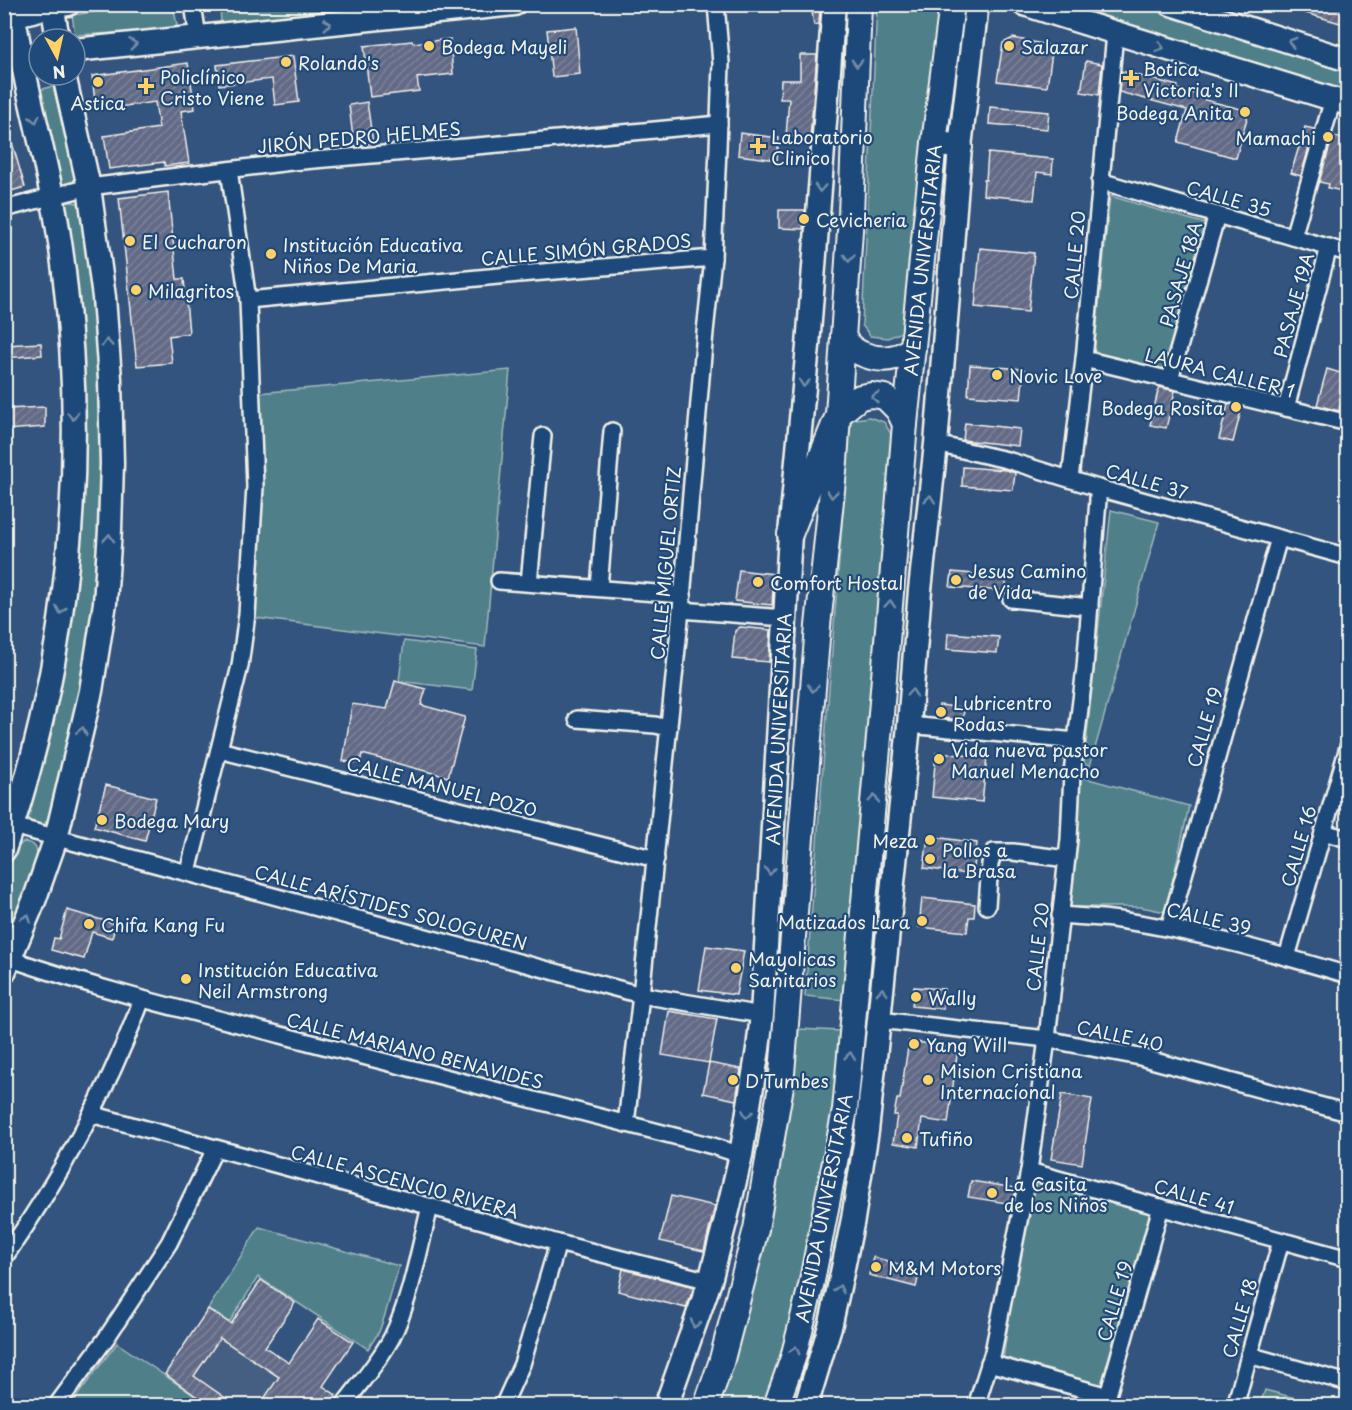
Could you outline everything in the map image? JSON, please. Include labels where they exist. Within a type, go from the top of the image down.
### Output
[{"type":"main road","points":[[87,49],[514,4]]},
{"type":"main road","name":"AVENIDA UNIVERSITARIA","points":[[666,1406],[710,1281],[726,1219],[741,1155],[758,1049],[762,1015],[790,534],[808,346],[834,4]]},
{"type":"main road","name":"AVENIDA UNIVERSITARIA","points":[[705,1406],[721,1363],[756,1229],[781,1086],[818,626],[835,461],[851,215],[859,4]]},
{"type":"main road","name":"AVENIDA UNIVERSITARIA","points":[[776,1406],[793,1358],[811,1286],[845,1110],[905,424],[934,143],[952,4]]},
{"type":"main road","name":"AVENIDA UNIVERSITARIA","points":[[806,1406],[831,1323],[853,1219],[867,1131],[936,444],[960,147],[977,20],[977,4]]},
{"type":"main road","points":[[1024,4],[1340,102]]},
{"type":"main road","points":[[1171,4],[1347,60]]},
{"type":"main road","points":[[4,850],[13,826],[36,742],[54,657],[65,580],[72,504],[74,426],[71,349],[64,272],[52,195],[10,13],[57,5],[57,27]]},
{"type":"main road","points":[[8,965],[56,838],[91,691],[105,603],[110,530],[112,463],[110,379],[104,297],[89,187],[67,87]]},
{"type":"main road","points":[[934,143],[960,147]]},
{"type":"main road","points":[[843,336],[846,342],[868,357],[888,359],[898,357],[913,348]]},
{"type":"main road","points":[[790,534],[838,416],[860,396],[872,395],[885,398],[898,410],[905,424]]},
{"type":"street","points":[[193,4],[198,37]]},
{"type":"street","name":"CALLE MIGUEL ORTIZ","points":[[626,1124],[642,995],[682,602],[713,258],[721,63],[716,4]]},
{"type":"street","name":"CALLE 20","points":[[1070,479],[1084,359],[1115,34]]},
{"type":"street","name":"PASAJE 19A","points":[[1293,237],[1340,102]]},
{"type":"street","name":"JIRÓN PEDRO HELMES","points":[[4,209],[89,187],[291,162],[719,124]]},
{"type":"street","points":[[188,872],[240,666],[248,614],[255,487],[248,300],[229,170]]},
{"type":"street","name":"CALLE 35","points":[[1100,181],[1347,253]]},
{"type":"street","name":"PASAJE 18A","points":[[1170,379],[1217,215]]},
{"type":"street","name":"PASAJE 19A","points":[[1286,408],[1329,247]]},
{"type":"street","name":"CALLE SIMÓN GRADOS","points":[[248,300],[713,258]]},
{"type":"street","name":"LAURA CALLER 1","points":[[1084,359],[1347,423]]},
{"type":"street","points":[[599,588],[612,431]]},
{"type":"street","points":[[528,583],[543,436]]},
{"type":"street","name":"CALLE 37","points":[[936,444],[1007,460],[1098,488],[1347,557]]},
{"type":"street","name":"CALLE 20","points":[[976,1406],[993,1352],[1029,1171],[1047,1039],[1069,839],[1072,773],[1085,668],[1098,488]]},
{"type":"street","name":"CALLE 19","points":[[1169,928],[1279,538]]},
{"type":"street","points":[[499,581],[599,588],[785,618]]},
{"type":"street","points":[[1011,599],[1090,608]]},
{"type":"street","points":[[577,719],[669,728]]},
{"type":"street","points":[[909,725],[1076,741]]},
{"type":"street","name":"CALLE 16","points":[[1287,957],[1347,747]]},
{"type":"street","name":"CALLE MANUEL POZO","points":[[219,750],[656,860]]},
{"type":"street","name":"CALLE ARÍSTIDES SOLOGUREN","points":[[13,826],[642,995],[762,1015]]},
{"type":"street","points":[[1323,832],[1347,839]]},
{"type":"street","points":[[987,906],[990,864],[994,852],[1013,852],[1066,859]]},
{"type":"street","name":"CALLE 39","points":[[1060,915],[1117,919],[1169,928],[1287,957],[1347,975]]},
{"type":"street","name":"CALLE MARIANO BENAVIDES","points":[[8,965],[42,970],[142,999],[741,1155]]},
{"type":"street","points":[[4,1258],[36,1212],[91,1114],[130,1031],[142,999]]},
{"type":"street","name":"CALLE 40","points":[[879,1020],[1047,1039],[1140,1058],[1347,1113]]},
{"type":"street","name":"CALLE ASCENCIO RIVERA","points":[[91,1114],[558,1243],[710,1281]]},
{"type":"street","points":[[56,1406],[107,1336],[169,1243],[215,1149]]},
{"type":"street","name":"CALLE 41","points":[[1029,1171],[1347,1259]]},
{"type":"street","points":[[343,1406],[392,1337],[402,1314],[430,1207]]},
{"type":"street","name":"CALLE 19","points":[[1106,1401],[1161,1207]]},
{"type":"street","name":"CALLE 18","points":[[1235,1406],[1281,1241]]},
{"type":"street","points":[[503,1406],[522,1364],[558,1243]]},
{"type":"street","points":[[1249,1355],[1347,1383]]},
{"type":"street","points":[[989,1363],[1106,1401]]},
{"type":"shaded area","points":[[208,1309],[336,1395],[329,1405],[210,1405],[165,1374]]},
{"type":"green space","points":[[220,4],[431,5],[221,24]]},
{"type":"green space","points":[[146,5],[173,5],[178,30],[87,34],[87,27],[74,27],[72,15]]},
{"type":"green space","points":[[877,5],[942,5],[902,332],[888,338],[870,336],[862,325]]},
{"type":"green space","points":[[1055,5],[1142,5],[1347,70],[1347,96]]},
{"type":"green space","points":[[53,87],[76,177],[72,184],[63,187],[57,185],[36,91]]},
{"type":"green space","points":[[1110,196],[1206,224],[1163,369],[1094,353]]},
{"type":"green space","points":[[65,201],[78,203],[83,208],[98,340],[103,435],[99,558],[90,641],[77,715],[50,816],[43,826],[33,825],[28,818],[66,644],[60,211]]},
{"type":"green space","points":[[510,370],[485,647],[256,618],[261,477],[258,393]]},
{"type":"green space","points":[[869,417],[884,422],[894,439],[845,1000],[805,996],[850,420]]},
{"type":"green space","points":[[1111,510],[1159,522],[1090,766],[1084,763]]},
{"type":"green space","points":[[404,641],[477,650],[472,690],[399,681]]},
{"type":"green space","points":[[1077,776],[1189,806],[1166,912],[1141,907],[1069,907]]},
{"type":"green space","points":[[23,842],[34,845],[36,848],[36,862],[5,946],[4,882],[17,848]]},
{"type":"green space","points":[[798,1029],[841,1031],[829,1136],[802,1289],[768,1405],[718,1406],[744,1326],[771,1211]]},
{"type":"green space","points":[[1035,1183],[1152,1210],[1101,1385],[1003,1359],[1015,1275]]},
{"type":"green space","points":[[259,1227],[399,1266],[379,1332],[368,1349],[258,1277],[229,1323],[208,1309]]},
{"type":"green space","points":[[117,1343],[208,1405],[70,1405]]},
{"type":"green space","points":[[1265,1390],[1321,1405],[1260,1405]]},
{"type":"building","points":[[820,4],[819,24],[814,25],[811,5]]},
{"type":"building","points":[[1288,4],[1347,4],[1347,25],[1288,8]]},
{"type":"building","points":[[576,27],[580,74],[552,77],[547,30]]},
{"type":"building","points":[[1013,38],[1053,46],[1047,87],[997,81],[1003,43]]},
{"type":"building","points":[[450,39],[453,74],[417,78],[419,91],[370,97],[364,46]]},
{"type":"building","points":[[800,55],[817,55],[810,138],[786,136],[789,99],[780,99],[781,80],[800,80]]},
{"type":"building","points":[[293,56],[299,102],[275,105],[272,79],[219,85],[217,65]]},
{"type":"building","points":[[1086,61],[1102,64],[1099,95],[1081,92]]},
{"type":"building","points":[[188,63],[195,109],[181,111],[189,163],[165,166],[164,162],[109,169],[104,136],[159,128],[155,102],[96,110],[92,76]]},
{"type":"building","points":[[1121,71],[1178,86],[1177,89],[1206,97],[1205,100],[1249,111],[1236,158],[1178,142],[1187,110],[1119,92]]},
{"type":"building","points":[[367,102],[373,143],[354,146],[349,105]]},
{"type":"building","points":[[990,107],[1049,112],[1047,129],[989,124]]},
{"type":"building","points":[[1305,127],[1314,129],[1301,176],[1291,173]]},
{"type":"building","points":[[4,129],[8,129],[25,187],[4,193]]},
{"type":"building","name":"Laboratorio Clinico","points":[[740,133],[779,138],[777,160],[738,155]]},
{"type":"building","points":[[1333,136],[1347,140],[1347,192],[1328,188],[1329,184],[1319,182]]},
{"type":"building","points":[[988,153],[1053,159],[1052,174],[1037,172],[1034,200],[983,195]]},
{"type":"building","points":[[168,192],[177,279],[184,279],[189,333],[169,336],[172,363],[137,366],[119,198]]},
{"type":"building","points":[[779,210],[805,210],[803,229],[779,228]]},
{"type":"building","points":[[980,248],[1034,253],[1028,312],[975,307]]},
{"type":"building","points":[[41,343],[42,355],[4,358],[4,345]]},
{"type":"building","points":[[970,365],[1024,369],[1021,399],[968,395]]},
{"type":"building","points":[[1327,369],[1347,375],[1339,411],[1317,405]]},
{"type":"building","points":[[1159,387],[1175,391],[1166,428],[1150,425]]},
{"type":"building","points":[[1228,404],[1242,407],[1233,442],[1219,439]]},
{"type":"building","points":[[45,407],[45,427],[6,430],[5,409]]},
{"type":"building","points":[[965,423],[1020,429],[1018,446],[963,440]]},
{"type":"building","points":[[963,467],[1006,470],[1015,473],[1013,490],[962,486]]},
{"type":"building","name":"Comfort Hostal","points":[[739,570],[774,574],[772,605],[735,601]]},
{"type":"building","points":[[952,572],[1007,577],[1005,591],[950,587]]},
{"type":"building","points":[[740,627],[771,630],[769,662],[732,659],[735,631]]},
{"type":"building","points":[[948,633],[999,637],[997,653],[947,649]]},
{"type":"building","points":[[395,681],[426,689],[421,705],[465,717],[448,777],[362,754],[360,763],[343,761],[352,704],[387,709]]},
{"type":"building","points":[[939,705],[964,708],[963,720],[938,718]]},
{"type":"building","points":[[936,753],[987,757],[982,802],[932,797]]},
{"type":"building","points":[[106,785],[156,798],[145,841],[94,827]]},
{"type":"building","points":[[928,836],[977,843],[973,875],[924,868]]},
{"type":"building","points":[[922,898],[975,904],[974,917],[969,917],[967,932],[919,927]]},
{"type":"building","points":[[67,910],[116,924],[112,938],[92,932],[84,959],[51,950],[54,938],[59,939]]},
{"type":"building","points":[[706,946],[744,951],[736,995],[699,990]]},
{"type":"building","points":[[914,987],[944,989],[943,1009],[912,1006]]},
{"type":"building","points":[[669,1011],[717,1019],[709,1063],[662,1055]]},
{"type":"building","points":[[909,1041],[958,1048],[948,1123],[922,1119],[918,1147],[893,1143],[897,1115],[894,1115],[897,1099],[900,1099]]},
{"type":"building","points":[[709,1063],[741,1069],[736,1100],[703,1093]]},
{"type":"building","points":[[1062,1094],[1092,1099],[1082,1164],[1051,1159]]},
{"type":"building","name":"La Casita de los Niños","points":[[971,1181],[1016,1188],[1013,1204],[968,1197]]},
{"type":"building","points":[[671,1196],[715,1206],[704,1251],[660,1241]]},
{"type":"building","points":[[873,1257],[920,1270],[916,1287],[869,1275]]},
{"type":"building","points":[[623,1269],[694,1287],[686,1308],[618,1291]]},
{"type":"building","points":[[261,1280],[295,1303],[265,1347],[289,1363],[318,1319],[353,1342],[323,1386],[336,1395],[329,1406],[259,1406],[279,1377],[220,1338],[194,1376],[237,1406],[210,1406],[165,1374],[208,1309],[231,1324]]},
{"type":"place","name":"Bodega Mayeli","points":[[429,46]]},
{"type":"place","name":"Salazar","points":[[1009,46]]},
{"type":"place","name":"Rolando's","points":[[286,62]]},
{"type":"place","name":"Botica Victoria's II","points":[[1131,78]]},
{"type":"place","name":"Astica","points":[[98,82]]},
{"type":"place","name":"Policlínico Cristo Viene","points":[[146,86]]},
{"type":"place","name":"Bodega Anita","points":[[1245,112]]},
{"type":"place","name":"Mamachi","points":[[1328,137]]},
{"type":"place","name":"Laboratorio Clinico","points":[[758,146]]},
{"type":"place","name":"Cevicheria","points":[[804,219]]},
{"type":"place","name":"El Cucharon","points":[[130,241]]},
{"type":"place","name":"Institución Educativa Niños De Maria","points":[[271,254]]},
{"type":"place","name":"Milagritos","points":[[136,290]]},
{"type":"place","name":"Novic Love","points":[[997,375]]},
{"type":"place","name":"Bodega Rosita","points":[[1236,407]]},
{"type":"place","name":"Jesus Camino de Vida","points":[[956,580]]},
{"type":"place","name":"Comfort Hostal","points":[[758,582]]},
{"type":"place","name":"Lubricentro Rodas","points":[[941,712]]},
{"type":"place","name":"Vida nueva pastor Manuel Menacho","points":[[939,759]]},
{"type":"place","name":"Bodega Mary","points":[[102,820]]},
{"type":"place","name":"Meza","points":[[930,840]]},
{"type":"place","name":"Pollos a la Brasa","points":[[930,859]]},
{"type":"place","name":"Matizados Lara","points":[[922,921]]},
{"type":"place","name":"Chifa Kang Fu","points":[[89,924]]},
{"type":"place","name":"Mayolicas Sanitarios","points":[[736,968]]},
{"type":"place","name":"Institución Educativa Neil Armstrong","points":[[186,979]]},
{"type":"place","name":"Wally","points":[[916,997]]},
{"type":"place","name":"Yang Will","points":[[914,1044]]},
{"type":"place","name":"D'Tumbes","points":[[733,1080]]},
{"type":"place","name":"Mision Cristiana Internacíonal","points":[[928,1080]]},
{"type":"place","name":"Tufiño","points":[[907,1138]]},
{"type":"place","name":"La Casita de los Niños","points":[[992,1193]]},
{"type":"place","name":"M&M Motors","points":[[876,1267]]}]
